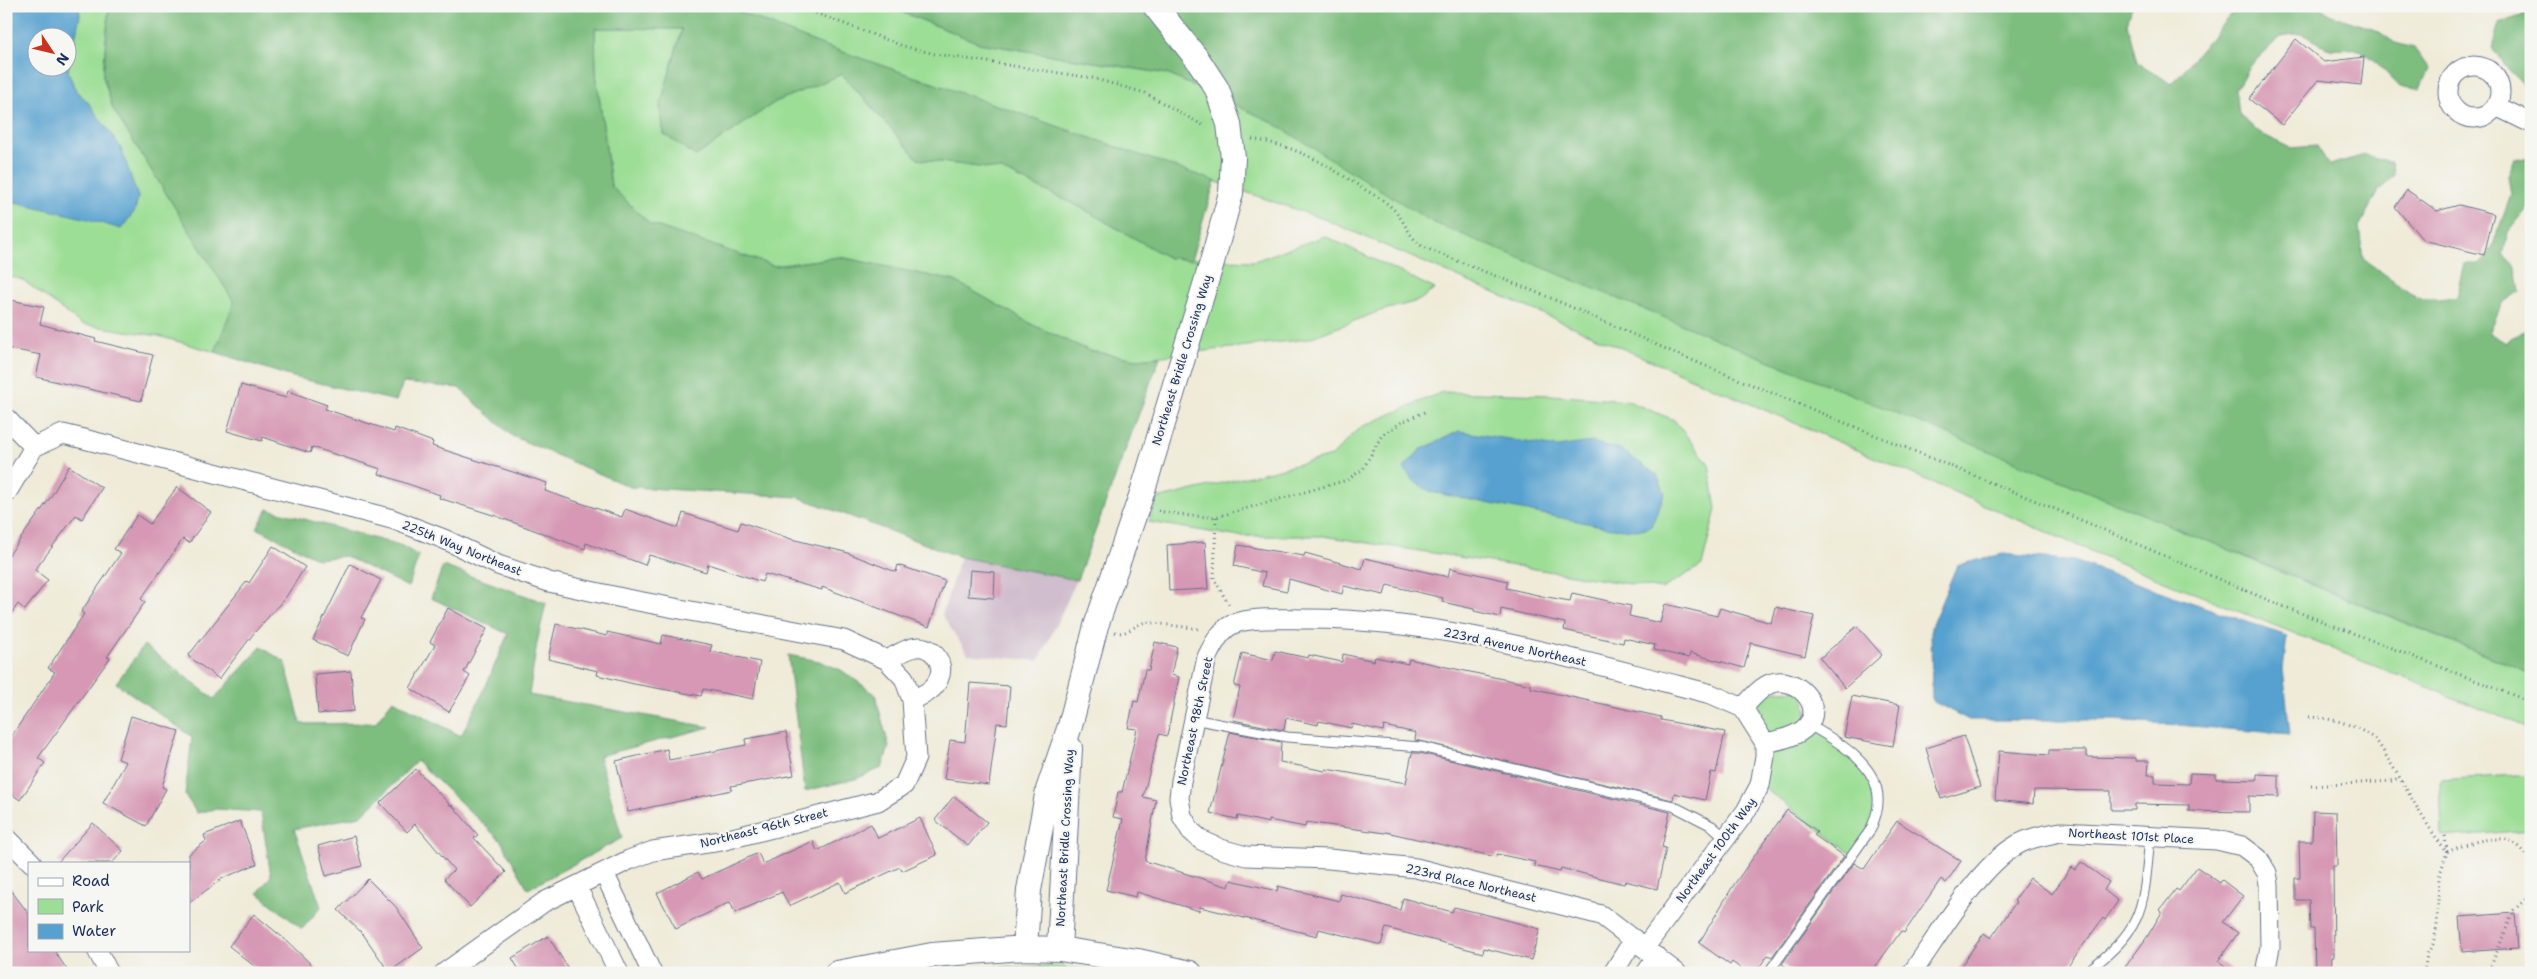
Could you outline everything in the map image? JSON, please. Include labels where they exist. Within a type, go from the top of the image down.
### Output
[{"type":"street","name":"Northeast Bridle Crossing Way","points":[[1025,948],[1029,890],[1037,839],[1048,790],[1070,726],[1096,626],[1133,520],[1184,354],[1212,262],[1230,193],[1233,158],[1229,124],[1217,89],[1198,60],[1155,6]]},
{"type":"street","points":[[2496,106],[2531,123]]},
{"type":"street","points":[[6,418],[34,447],[6,494]]},
{"type":"street","name":"225th Way Northeast","points":[[34,447],[63,434],[392,519],[444,539],[498,565],[549,582],[714,616],[844,640],[887,660],[904,678],[912,700],[916,758]]},
{"type":"street","name":"223rd Avenue Northeast","points":[[1239,622],[1332,619],[1421,627],[1478,636],[1711,694],[1743,708]]},
{"type":"street","name":"Northeast 98th Street","points":[[1191,831],[1182,816],[1179,798],[1193,719],[1207,657],[1219,636],[1226,629],[1239,622]]},
{"type":"street","points":[[887,660],[913,647],[922,647],[933,652],[940,660],[940,677],[936,684],[927,693],[912,700]]},
{"type":"street","points":[[1781,681],[1792,683],[1803,690],[1810,702],[1812,713],[1808,725],[1798,734],[1765,743],[1743,708],[1770,684],[1781,681]]},
{"type":"street","name":"Northeast Bridle Crossing Way","points":[[1058,949],[1069,791],[1070,726]]},
{"type":"street","name":"Northeast 100th Way","points":[[1613,973],[1645,948],[1746,811],[1760,785],[1765,743]]},
{"type":"street","name":"Northeast 96th Street","points":[[444,973],[527,913],[604,873],[652,851],[721,841],[878,801],[904,784],[916,758]]},
{"type":"street","name":"223rd Place Northeast","points":[[1191,831],[1201,840],[1220,849],[1246,856],[1329,859],[1416,868],[1601,915],[1677,973]]},
{"type":"street","name":"Northeast 101st Place","points":[[1912,973],[1982,874],[1998,857],[2017,844],[2061,832],[2230,842],[2242,846],[2258,858],[2267,873],[2269,884],[2270,947],[2265,973]]},
{"type":"street","points":[[6,837],[31,862]]},
{"type":"street","points":[[604,873],[652,973]]},
{"type":"street","points":[[577,887],[619,973]]},
{"type":"street","points":[[837,973],[932,955],[1025,948],[1058,949],[1138,961],[1190,973]]},
{"type":"street","name":"Northeast 100th Way","points":[[1645,948],[1646,973]]},
{"type":"street","points":[[98,952],[109,973]]},
{"type":"lane","points":[[1193,719],[1287,738],[1421,747],[1673,806],[1704,821],[1726,838]]},
{"type":"lane","points":[[1768,973],[1871,829],[1878,802],[1876,785],[1867,769],[1833,740],[1808,725]]},
{"type":"lane","points":[[2085,973],[2107,956],[2135,924],[2143,905],[2150,837]]},
{"type":"path","points":[[797,6],[903,46],[935,54],[1092,78],[1136,90],[1164,102],[1206,127],[1230,136],[1274,143],[1311,155],[1389,204],[1401,217],[1412,239],[1424,248],[1553,299],[1684,357],[2041,503],[2293,611],[2531,702]]},
{"type":"path","points":[[1150,510],[1191,516],[1216,517],[1347,480],[1363,469],[1382,435],[1404,421],[1427,411]]},
{"type":"path","points":[[1216,517],[1214,579],[1239,622]]},
{"type":"path","points":[[1096,626],[1120,634],[1146,622],[1195,627],[1219,636]]},
{"type":"path","points":[[2309,717],[2324,718],[2358,728],[2376,740],[2400,777],[2432,834],[2447,852]]},
{"type":"path","points":[[2311,786],[2392,781],[2400,777]]},
{"type":"path","points":[[2424,973],[2427,954],[2433,944],[2437,927],[2439,877],[2447,852],[2445,836]]},
{"type":"path","points":[[2447,852],[2473,842],[2509,840],[2522,849],[2531,861]]},
{"type":"path","points":[[2490,966],[2514,910],[2531,894]]},
{"type":"shaded area","points":[[960,557],[1077,580],[1039,661],[968,654],[942,615]]},
{"type":"green space","points":[[6,6],[109,6],[103,76],[113,109],[235,302],[215,352],[159,336],[81,324],[23,280],[6,275]]},
{"type":"green space","points":[[109,6],[724,6],[817,43],[1215,181],[1191,260],[1169,258],[1080,207],[1002,170],[918,159],[842,74],[775,102],[696,156],[664,134],[660,106],[682,29],[595,28],[596,73],[611,186],[650,224],[774,266],[840,257],[955,281],[1035,326],[1090,351],[1137,359],[1160,357],[1077,580],[960,557],[798,497],[630,487],[512,436],[459,388],[403,383],[396,401],[289,376],[215,352],[234,302],[113,109],[103,76]]},
{"type":"green space","points":[[724,6],[887,6],[979,43],[1167,74],[2263,565],[2531,674],[2531,729],[2095,553],[1326,220],[817,43]]},
{"type":"green space","points":[[887,6],[2132,6],[2127,24],[2137,62],[2172,84],[2238,6],[2320,6],[2329,14],[2378,31],[2395,43],[2414,48],[2429,69],[2420,88],[2400,87],[2376,62],[2360,50],[2330,49],[2301,33],[2281,36],[2248,68],[2236,89],[2239,114],[2258,132],[2290,148],[2317,146],[2329,165],[2365,155],[2391,162],[2394,175],[2377,193],[2359,227],[2363,259],[2418,298],[2439,300],[2456,297],[2464,264],[2479,264],[2490,253],[2511,195],[2508,175],[2515,158],[2531,159],[2531,204],[2508,232],[2503,254],[2516,267],[2520,291],[2502,303],[2489,333],[2506,343],[2531,325],[2531,674],[1432,222],[1270,121],[1167,74],[979,43]]},
{"type":"green space","points":[[2531,8],[2531,91],[2506,67],[2492,48],[2499,23],[2521,16]]},
{"type":"green space","points":[[595,28],[682,29],[660,106],[664,134],[696,156],[775,102],[842,74],[918,159],[1002,170],[1080,207],[1169,258],[1254,261],[1325,236],[1435,289],[1418,301],[1380,311],[1307,339],[1137,359],[1090,351],[1035,326],[955,281],[840,257],[774,266],[649,224],[611,186],[596,73]]},
{"type":"green space","points":[[1442,392],[1551,395],[1628,401],[1674,420],[1709,464],[1716,509],[1702,565],[1662,589],[1324,536],[1234,536],[1149,522],[1157,499],[1332,456],[1359,428]]},
{"type":"green space","points":[[268,509],[402,546],[419,556],[408,587],[345,556],[318,559],[257,528]]},
{"type":"green space","points":[[443,566],[546,603],[537,643],[529,695],[710,727],[599,756],[622,838],[528,889],[501,841],[417,761],[361,816],[294,829],[321,907],[302,929],[258,893],[271,876],[261,812],[215,809],[197,813],[185,795],[192,737],[116,683],[144,645],[214,699],[261,647],[285,662],[301,724],[375,723],[393,700],[461,736],[484,690],[508,634],[431,598]]},
{"type":"green space","points":[[788,655],[819,661],[841,670],[875,694],[889,747],[882,768],[855,779],[805,791]]},
{"type":"green space","points":[[1803,690],[1809,725],[1857,761],[1873,784],[1877,798],[1876,814],[1869,830],[1853,855],[1760,785],[1763,770],[1750,717],[1758,692]]},
{"type":"green space","points":[[2531,774],[2531,830],[2442,837],[2440,780]]},
{"type":"green space","points":[[1050,966],[1125,973],[928,973],[968,968]]},
{"type":"water","points":[[6,6],[79,6],[80,15],[77,28],[28,28],[28,78],[71,78],[76,91],[87,101],[121,148],[138,197],[135,211],[121,229],[84,218],[6,200]]},
{"type":"water","points":[[1459,431],[1557,447],[1592,442],[1620,449],[1657,475],[1665,493],[1651,527],[1636,530],[1612,528],[1431,492],[1413,481],[1404,468],[1420,450]]},
{"type":"water","points":[[2003,554],[2074,561],[2287,636],[2283,669],[2290,734],[2115,720],[1969,720],[1932,701],[1931,627],[1957,565]]},
{"type":"building","points":[[2296,39],[2324,62],[2364,57],[2361,85],[2318,80],[2282,125],[2249,99]]},
{"type":"building","points":[[2407,190],[2437,211],[2459,205],[2494,214],[2484,255],[2423,240],[2395,207]]},
{"type":"building","points":[[6,299],[44,307],[40,324],[96,339],[95,341],[153,355],[141,401],[36,377],[41,355],[6,348]]},
{"type":"building","points":[[241,385],[286,398],[288,391],[327,405],[325,409],[394,432],[395,428],[433,442],[432,446],[547,483],[545,491],[622,517],[625,509],[678,528],[683,513],[738,530],[741,522],[791,539],[845,552],[896,572],[898,565],[945,581],[929,627],[822,587],[822,590],[765,574],[762,582],[708,564],[706,572],[649,555],[645,565],[586,543],[585,549],[496,516],[439,498],[440,495],[379,474],[381,469],[312,447],[310,453],[263,437],[262,441],[227,431]]},
{"type":"building","points":[[69,466],[102,488],[82,519],[76,515],[35,570],[48,580],[25,610],[18,604],[6,621],[6,559],[50,498]]},
{"type":"building","points":[[177,487],[211,512],[189,543],[183,539],[141,599],[145,602],[107,657],[110,658],[38,758],[45,763],[20,800],[6,790],[6,744],[55,672],[48,668],[84,614],[81,612],[121,553],[114,549],[137,515],[150,524]]},
{"type":"building","points":[[1205,542],[1208,589],[1169,591],[1167,545]]},
{"type":"building","points":[[1238,545],[1304,556],[1305,553],[1362,569],[1365,558],[1448,577],[1450,568],[1508,581],[1506,588],[1542,596],[1570,601],[1572,593],[1631,606],[1629,616],[1660,623],[1665,604],[1717,616],[1720,608],[1771,623],[1775,607],[1814,616],[1805,656],[1751,643],[1744,668],[1690,653],[1689,658],[1654,650],[1655,645],[1624,638],[1623,643],[1564,630],[1565,623],[1501,609],[1500,617],[1474,611],[1474,609],[1442,602],[1443,598],[1387,585],[1384,595],[1344,586],[1342,594],[1289,579],[1287,591],[1262,586],[1265,573],[1234,566]]},
{"type":"building","points":[[273,546],[305,567],[286,597],[254,633],[219,679],[188,656],[247,581],[249,583]]},
{"type":"building","points":[[350,564],[381,580],[361,618],[365,619],[348,656],[313,640]]},
{"type":"building","points":[[970,570],[995,572],[994,598],[968,596]]},
{"type":"building","points":[[448,608],[487,629],[464,672],[470,676],[449,712],[410,688],[435,645],[430,642]]},
{"type":"building","points":[[556,624],[607,636],[607,632],[661,644],[663,635],[712,645],[710,651],[760,662],[753,699],[703,689],[701,696],[634,684],[597,675],[598,671],[548,659]]},
{"type":"building","points":[[1857,626],[1882,655],[1845,688],[1820,658]]},
{"type":"building","points":[[1155,642],[1177,647],[1171,675],[1179,677],[1167,736],[1159,734],[1143,797],[1156,800],[1145,861],[1229,887],[1231,880],[1277,891],[1278,886],[1339,901],[1341,894],[1400,910],[1403,898],[1452,912],[1454,907],[1492,916],[1540,929],[1531,960],[1484,948],[1483,953],[1386,928],[1381,945],[1319,929],[1317,936],[1200,907],[1199,911],[1137,892],[1136,897],[1106,890],[1123,819],[1113,817],[1118,792],[1122,792],[1137,729],[1128,728],[1134,701],[1138,702],[1145,670],[1149,670]]},
{"type":"building","points":[[1275,651],[1308,658],[1309,655],[1342,662],[1343,654],[1374,661],[1375,657],[1408,664],[1409,659],[1531,685],[1531,688],[1661,717],[1661,720],[1725,732],[1716,773],[1711,772],[1705,800],[1674,793],[1673,800],[1415,740],[1416,733],[1384,726],[1383,731],[1352,724],[1351,728],[1319,721],[1318,725],[1286,718],[1284,730],[1233,720],[1240,687],[1234,686],[1242,653],[1273,660]]},
{"type":"building","points":[[351,671],[354,711],[318,714],[315,674]]},
{"type":"building","points":[[970,683],[1010,686],[1007,724],[997,723],[989,785],[944,779],[950,740],[965,742]]},
{"type":"building","points":[[1852,696],[1900,705],[1893,746],[1844,737]]},
{"type":"building","points":[[131,716],[179,731],[162,787],[166,789],[146,826],[103,803],[126,762],[118,759]]},
{"type":"building","points":[[786,732],[794,775],[731,786],[732,790],[628,812],[616,761],[667,749],[669,760],[746,745],[745,739]]},
{"type":"building","points":[[1230,732],[1281,742],[1280,762],[1325,771],[1326,769],[1406,783],[1412,753],[1420,753],[1670,812],[1662,847],[1666,848],[1657,889],[1625,881],[1624,884],[1561,868],[1560,872],[1534,866],[1535,862],[1497,854],[1496,857],[1386,832],[1306,822],[1305,827],[1269,820],[1269,823],[1238,816],[1237,819],[1210,813]]},
{"type":"building","points":[[1964,736],[1980,787],[1941,799],[1926,748]]},
{"type":"building","points":[[2049,750],[2087,750],[2087,757],[2136,758],[2136,761],[2149,761],[2148,775],[2155,775],[2155,783],[2189,784],[2190,773],[2216,774],[2216,779],[2257,780],[2257,774],[2279,775],[2279,797],[2249,796],[2249,812],[2189,811],[2189,805],[2135,804],[2135,810],[2111,810],[2111,791],[2034,790],[2033,804],[1995,800],[1999,751],[2049,755]]},
{"type":"building","points":[[416,769],[452,805],[478,835],[474,838],[506,872],[470,907],[444,879],[454,870],[415,824],[407,832],[380,803]]},
{"type":"building","points":[[954,796],[987,822],[968,846],[935,820]]},
{"type":"building","points":[[1787,810],[1817,831],[1814,835],[1844,856],[1772,957],[1768,955],[1755,973],[1747,973],[1732,962],[1730,965],[1699,943],[1733,886]]},
{"type":"building","points":[[2313,811],[2336,812],[2337,866],[2333,866],[2334,957],[2332,957],[2331,973],[2315,973],[2314,929],[2310,929],[2309,900],[2295,900],[2295,878],[2300,878],[2299,841],[2312,841]]},
{"type":"building","points":[[920,818],[937,855],[902,871],[900,867],[845,893],[840,882],[789,906],[782,892],[735,913],[730,902],[676,929],[657,893],[698,872],[702,879],[758,853],[763,864],[813,841],[817,851],[871,824],[878,838]]},
{"type":"building","points":[[240,821],[257,864],[223,878],[190,902],[189,854],[206,841],[204,835]]},
{"type":"building","points":[[1897,821],[1961,861],[1946,883],[1941,879],[1904,933],[1901,931],[1871,973],[1794,973],[1782,964],[1854,863],[1864,869]]},
{"type":"building","points":[[93,823],[123,851],[113,862],[58,862]]},
{"type":"building","points":[[354,836],[362,866],[326,876],[318,846]]},
{"type":"building","points":[[2081,862],[2109,882],[2104,890],[2118,901],[2105,920],[2103,918],[2063,973],[1956,973],[1984,933],[1991,938],[2030,878],[2052,894],[2071,867],[2075,870]]},
{"type":"building","points":[[2197,867],[2220,883],[2222,880],[2243,896],[2223,922],[2238,933],[2218,961],[2235,973],[2121,973],[2147,937],[2162,912],[2160,910],[2176,889],[2179,891]]},
{"type":"building","points":[[368,879],[396,907],[423,948],[389,972],[363,934],[338,910]]},
{"type":"building","points":[[6,884],[28,913],[28,952],[55,952],[69,973],[6,973]]},
{"type":"building","points":[[2515,913],[2518,948],[2462,952],[2459,917]]},
{"type":"building","points":[[254,914],[287,941],[320,973],[263,973],[229,946]]},
{"type":"building","points":[[548,936],[571,973],[521,973],[512,958]]}]
